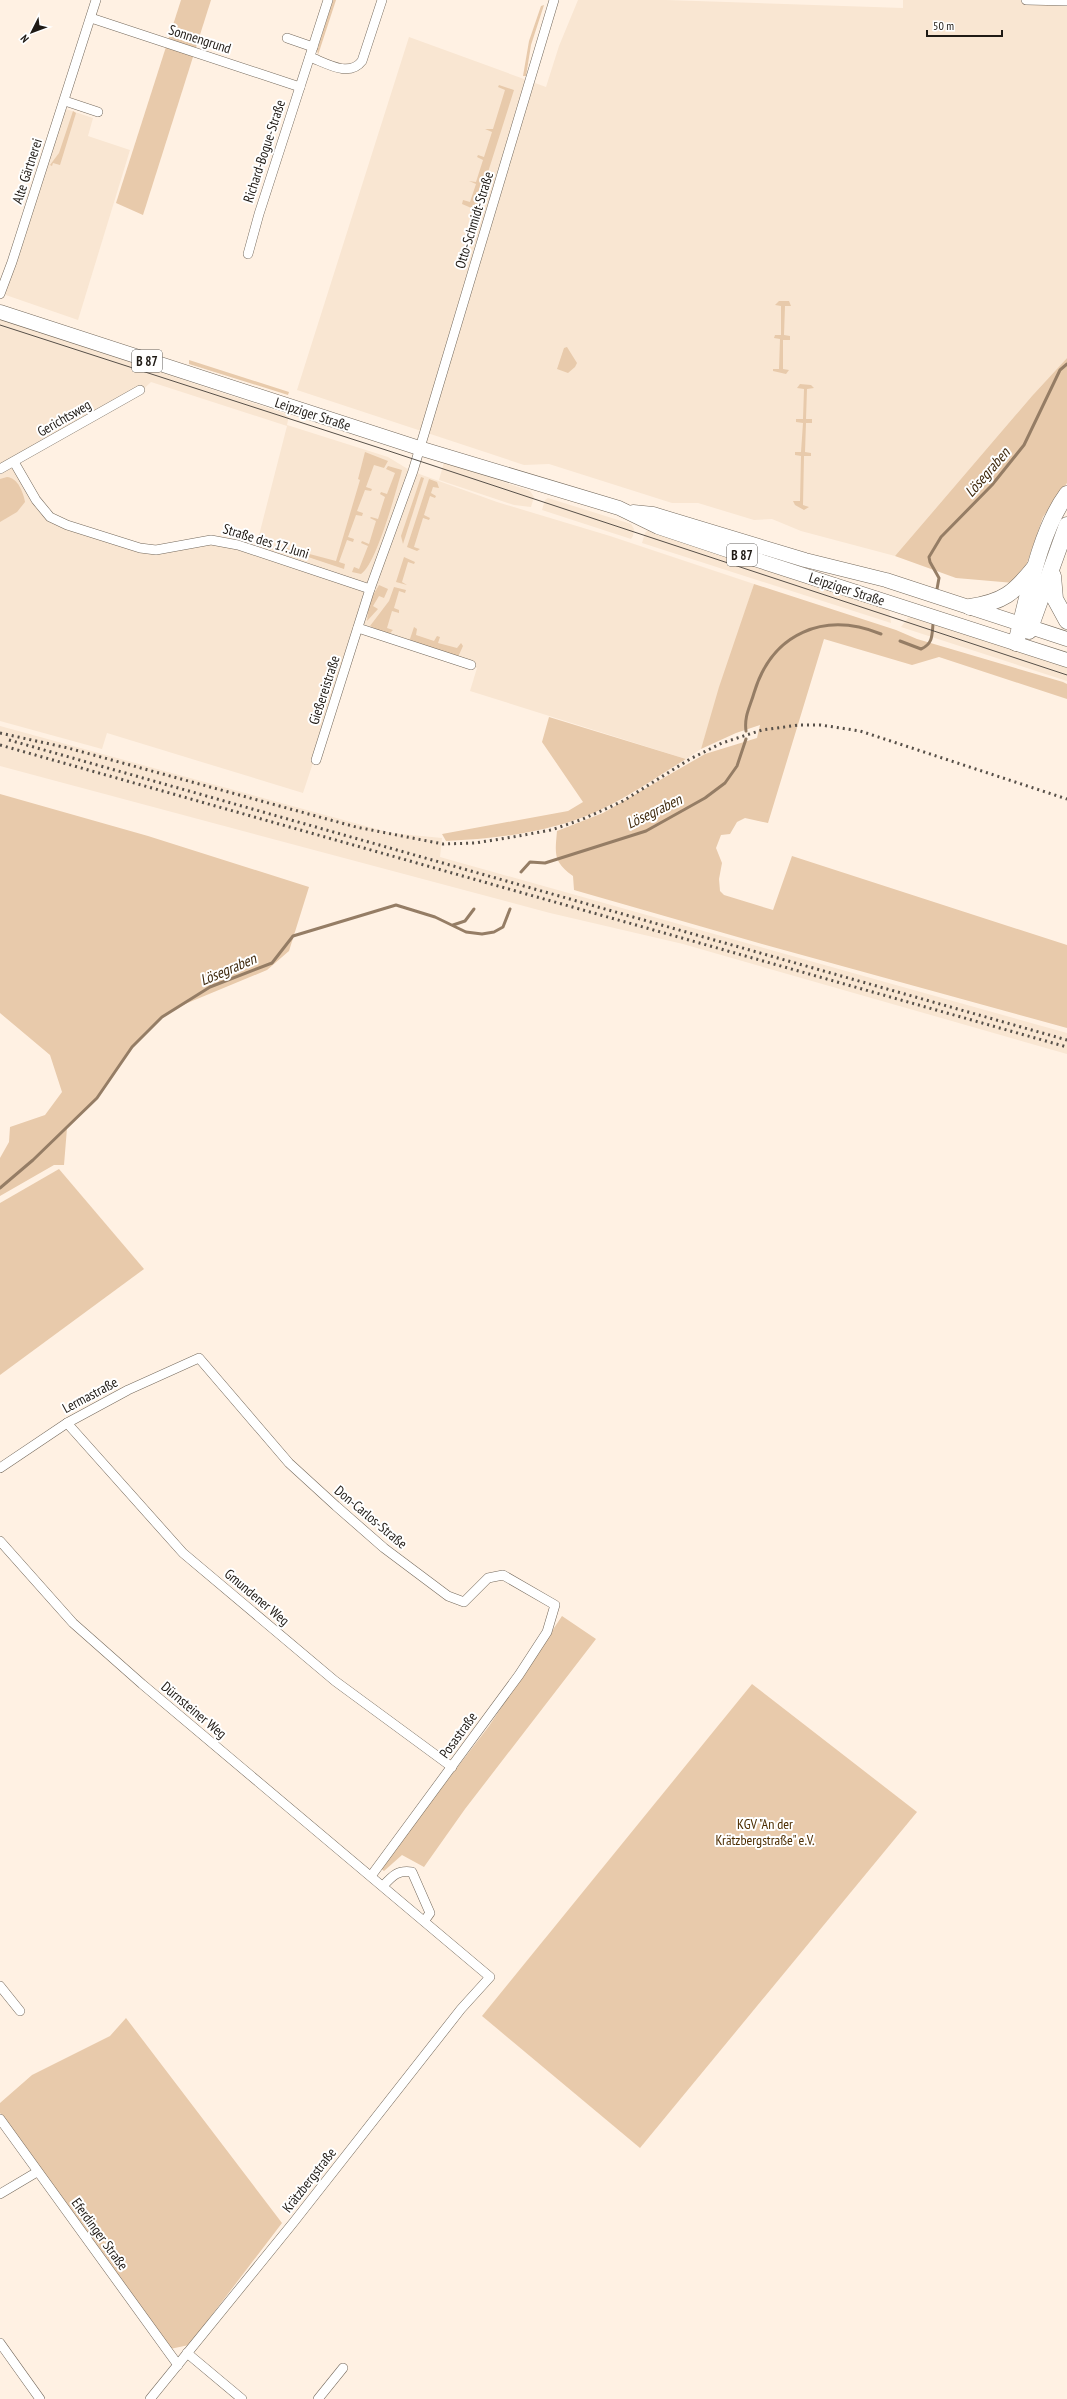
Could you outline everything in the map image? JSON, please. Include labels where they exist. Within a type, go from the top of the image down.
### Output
[{"type":"highway","points":[[1026,625],[1036,565],[1049,527],[1067,494]]},
{"type":"highway","points":[[1019,644],[1026,625],[1053,568],[1067,525]]},
{"type":"highway","points":[[970,607],[988,604],[1008,596],[1036,565]]},
{"type":"highway","points":[[1053,568],[1055,599],[1067,621]]},
{"type":"main road","name":"Leipziger Straße","points":[[0,312],[419,448],[628,512],[658,527],[1067,660]]},
{"type":"main road","name":"Leipziger Straße","points":[[628,512],[653,514],[805,560],[886,580],[970,607]]},
{"type":"main road","name":"B 87","points":[[970,607],[1067,639]]},
{"type":"street","name":"Alte Gärtnerei","points":[[0,294],[12,262],[96,0]]},
{"type":"street","name":"Richard-Bogue-Straße","points":[[248,254],[259,214],[328,0]]},
{"type":"street","points":[[310,57],[348,70],[355,68],[362,61],[382,0]]},
{"type":"street","name":"Otto-Schmidt-Straße","points":[[419,448],[554,0]]},
{"type":"street","points":[[1026,0],[1067,1]]},
{"type":"street","name":"Sonnengrund","points":[[91,18],[300,87]]},
{"type":"street","points":[[287,38],[313,47]]},
{"type":"street","points":[[64,101],[98,112]]},
{"type":"street","name":"Gerichtsweg","points":[[0,469],[140,390]]},
{"type":"street","points":[[370,589],[407,490],[419,448]]},
{"type":"street","name":"Straße des 17. Juni","points":[[14,462],[36,500],[50,517],[67,525],[140,548],[156,550],[211,540],[238,545],[370,589]]},
{"type":"street","name":"Gießereistraße","points":[[316,760],[370,589]]},
{"type":"street","points":[[358,628],[471,665]]},
{"type":"street","name":"Lermastraße","points":[[0,1468],[67,1423],[128,1390],[199,1358]]},
{"type":"street","name":"Don-Carlos-Straße","points":[[199,1358],[289,1463],[384,1548],[448,1596],[464,1602],[488,1578],[503,1575],[555,1605]]},
{"type":"street","name":"Gmundener Weg","points":[[67,1423],[183,1553],[335,1681],[452,1767]]},
{"type":"street","name":"Dürnsteiner Weg","points":[[0,1541],[73,1623],[148,1689],[490,1977]]},
{"type":"street","name":"Posastraße","points":[[371,1876],[452,1767],[532,1655],[547,1632],[555,1605]]},
{"type":"street","points":[[383,1886],[392,1875],[401,1871],[412,1872],[430,1913],[424,1920]]},
{"type":"street","name":"Krätzbergstraße","points":[[150,2399],[293,2223],[461,2009],[490,1977]]},
{"type":"street","points":[[0,1986],[20,2011]]},
{"type":"street","name":"Eferdinger Straße","points":[[0,2119],[178,2365]]},
{"type":"street","points":[[0,2194],[37,2172]]},
{"type":"street","points":[[0,2343],[40,2399]]},
{"type":"street","points":[[187,2353],[242,2399]]},
{"type":"street","points":[[318,2399],[343,2368]]},
{"type":"shaded area","points":[[578,0],[666,0],[903,8],[903,0],[1067,0],[1067,358],[1032,396],[895,556],[801,531],[772,519],[754,520],[698,503],[672,503],[549,464],[524,465],[297,390],[409,37],[546,87],[559,46]]},
{"type":"shaded area","points":[[57,106],[93,118],[88,136],[130,150],[78,320],[0,293]]},
{"type":"shaded area","points":[[0,319],[289,415],[287,425],[388,457],[411,471],[497,502],[610,536],[754,584],[701,749],[686,759],[470,691],[477,668],[358,627],[303,793],[107,733],[102,749],[0,721]],"holes":[[[151,382],[287,426],[255,551],[202,541],[151,550],[45,515],[14,462],[135,397]]]},
{"type":"shaded area","points":[[444,462],[530,491],[534,497],[531,507],[514,505],[439,480]]},
{"type":"shaded area","points":[[548,498],[631,524],[634,529],[633,536],[631,539],[542,510],[545,500]]},
{"type":"shaded area","points":[[648,530],[889,608],[891,623],[642,543],[645,533]]},
{"type":"shaded area","points":[[913,616],[1067,667],[1067,681],[901,627],[908,618]]},
{"type":"shaded area","points":[[0,726],[391,833],[442,838],[440,857],[1067,1033],[1067,1054],[683,944],[550,913],[0,766]]},
{"type":"green space","points":[[181,0],[211,0],[143,215],[116,203]]},
{"type":"green space","points":[[333,0],[336,0],[318,55],[317,50]]},
{"type":"green space","points":[[544,5],[531,45],[526,76],[523,76],[529,41],[541,6]]},
{"type":"green space","points":[[499,85],[514,90],[476,210],[462,204],[463,200],[470,202],[476,184],[469,181],[476,182],[483,160],[477,157],[478,155],[484,157],[492,132],[485,129],[493,129],[505,90],[498,87]]},
{"type":"green space","points":[[73,111],[76,113],[60,165],[53,163],[52,166],[50,165],[59,153]]},
{"type":"green space","points":[[779,301],[789,301],[791,306],[785,306],[784,335],[790,336],[790,340],[783,340],[783,369],[789,370],[786,374],[773,371],[773,369],[779,369],[780,339],[774,338],[775,335],[781,335],[781,306],[775,305]]},
{"type":"green space","points":[[567,347],[577,363],[568,373],[557,369],[564,348]]},
{"type":"green space","points":[[1067,358],[1067,483],[1043,517],[1026,566],[1014,583],[956,578],[895,556],[1032,396]]},
{"type":"green space","points":[[189,360],[289,392],[288,395],[189,364]]},
{"type":"green space","points":[[800,384],[811,385],[814,388],[807,389],[806,419],[812,419],[812,423],[806,423],[805,452],[811,453],[811,456],[804,456],[803,505],[809,507],[804,510],[795,505],[793,501],[800,501],[801,456],[795,455],[795,452],[801,452],[803,423],[796,422],[796,419],[803,419],[804,389],[797,388]]},
{"type":"green space","points":[[365,452],[388,461],[384,468],[374,465],[366,487],[372,489],[371,491],[365,490],[357,511],[363,513],[362,516],[356,515],[348,537],[354,539],[353,542],[347,540],[339,562],[345,564],[344,569],[284,549],[283,547],[336,561],[360,480],[358,479]]},
{"type":"green space","points":[[388,466],[402,470],[379,544],[367,568],[361,574],[352,572],[354,567],[359,569],[368,546],[361,543],[362,541],[369,544],[376,521],[370,518],[378,519],[385,497],[380,494],[381,492],[387,494],[395,473],[386,469]]},
{"type":"green space","points":[[7,477],[11,478],[17,483],[23,494],[25,502],[17,512],[0,522],[0,479]]},
{"type":"green space","points":[[421,477],[424,478],[403,544],[401,536]]},
{"type":"green space","points":[[429,479],[437,482],[439,488],[433,487],[431,493],[436,496],[435,498],[430,496],[424,515],[430,518],[429,520],[423,518],[414,547],[420,549],[417,551],[407,547]]},
{"type":"green space","points":[[404,557],[415,562],[414,564],[408,562],[402,582],[407,585],[396,582]]},
{"type":"green space","points":[[754,584],[896,630],[917,639],[1063,682],[1067,684],[1067,699],[939,657],[912,665],[824,639],[768,823],[745,818],[737,822],[730,834],[721,835],[716,848],[722,863],[719,879],[720,891],[724,895],[773,910],[792,856],[1067,945],[1067,1028],[762,944],[574,890],[573,876],[566,871],[557,857],[557,831],[603,813],[705,754],[757,738],[760,725],[736,733],[701,749],[719,687]]},
{"type":"green space","points":[[379,585],[388,589],[384,598],[379,596],[373,606],[378,609],[367,621],[369,602]]},
{"type":"green space","points":[[394,587],[406,590],[405,593],[399,591],[394,608],[399,610],[399,613],[392,611],[387,628],[393,630],[388,635],[370,626],[389,601]]},
{"type":"green space","points":[[414,627],[417,629],[416,635],[434,641],[437,636],[440,637],[438,643],[457,648],[461,643],[463,646],[458,657],[409,642]]},
{"type":"green space","points":[[549,717],[686,759],[622,799],[582,818],[524,833],[446,841],[442,834],[568,811],[583,802],[542,742]]},
{"type":"green space","points":[[0,794],[148,836],[309,887],[289,951],[267,970],[173,1009],[148,1029],[130,1049],[94,1101],[67,1128],[64,1165],[54,1165],[0,1196],[0,1158],[9,1142],[10,1127],[45,1115],[62,1092],[50,1055],[0,1013]]},
{"type":"green space","points":[[59,1169],[144,1269],[0,1375],[0,1203]]},
{"type":"green space","points":[[562,1616],[596,1639],[465,1809],[424,1867],[402,1855],[384,1871],[380,1868],[489,1726]]},
{"type":"green space","name":"KGV \"An der Krätzbergstraße\" e.V.","points":[[752,1684],[917,1812],[640,2148],[482,2016]]},
{"type":"green space","points":[[126,2018],[282,2223],[189,2345],[170,2349],[0,2113],[0,2103],[32,2075],[110,2036]]},
{"type":"waterway","name":"Lösegraben","points":[[937,589],[939,578],[930,562],[929,557],[941,537],[992,485],[1024,445],[1060,370],[1067,364]]},
{"type":"waterway","name":"Lösegraben","points":[[900,641],[921,649],[925,647],[930,642],[933,624]]},
{"type":"waterway","name":"Lösegraben","points":[[746,731],[748,712],[762,672],[773,655],[787,642],[803,632],[821,627],[840,625],[860,627],[881,634]]},
{"type":"waterway","name":"Lösegraben","points":[[521,872],[530,862],[545,863],[646,831],[705,798],[725,783],[737,766],[746,739]]},
{"type":"waterway","name":"Lösegraben","points":[[0,1188],[33,1160],[97,1098],[132,1047],[162,1017],[210,987],[272,963],[293,936],[396,905],[435,917],[466,932],[482,934],[494,932],[503,927],[510,909]]},
{"type":"waterway","points":[[453,925],[465,921],[474,909]]},
{"type":"tram line","points":[[0,325],[389,451],[1067,675]]},
{"type":"railway","points":[[0,733],[68,748],[356,827],[443,844],[475,843],[551,830],[583,819],[623,801],[690,759],[722,743],[762,730],[799,725],[821,725],[860,731],[1067,799]]},
{"type":"railway","points":[[9,740],[1067,1040]]},
{"type":"railway","points":[[0,745],[1067,1047]]}]
